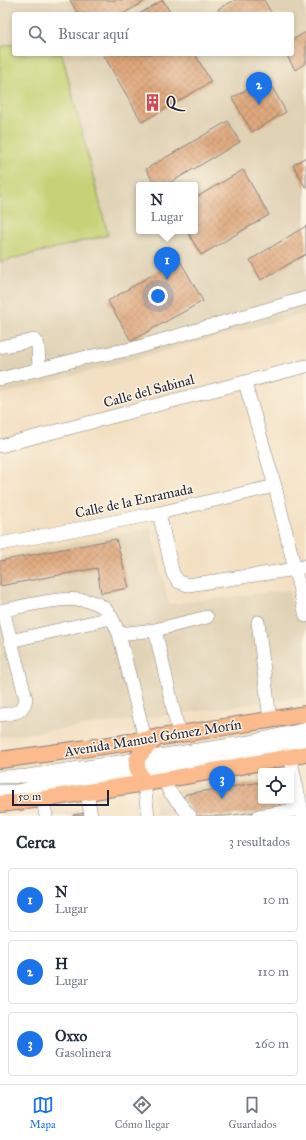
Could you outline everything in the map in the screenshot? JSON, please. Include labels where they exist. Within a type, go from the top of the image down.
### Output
[{"type":"main road","name":"Avenida Manuel Gómez Morín","points":[[0,760],[306,714]]},
{"type":"main road","points":[[140,771],[143,750],[152,738]]},
{"type":"main road","points":[[0,804],[88,792],[140,771],[164,780],[306,754]]},
{"type":"street","points":[[0,379],[39,368],[132,349],[306,298]]},
{"type":"street","points":[[0,347],[34,340],[38,345],[39,368]]},
{"type":"street","name":"Calle del Sabinal","points":[[0,446],[306,366]]},
{"type":"street","points":[[245,383],[301,568],[306,616]]},
{"type":"street","name":"Calle de la Enramada","points":[[0,544],[159,513],[275,486]]},
{"type":"street","points":[[159,513],[173,574],[183,584],[188,585],[301,568]]},
{"type":"street","points":[[0,715],[20,711],[23,708],[26,699],[2,610],[34,603],[75,599],[104,608],[112,618],[119,634],[152,738]]},
{"type":"street","points":[[119,634],[155,630],[207,617]]},
{"type":"street","points":[[10,641],[112,618]]},
{"type":"street","points":[[258,622],[270,720]]},
{"type":"street","points":[[155,630],[179,734]]},
{"type":"street","points":[[0,777],[140,771],[306,729]]},
{"type":"street","points":[[0,791],[17,791],[140,771],[266,749],[306,740]]},
{"type":"street","points":[[259,816],[302,813],[290,757]]},
{"type":"street","points":[[140,771],[148,816]]},
{"type":"street","points":[[164,780],[169,791],[190,816]]},
{"type":"street","points":[[88,792],[91,816]]},
{"type":"street","points":[[44,799],[46,816]]},
{"type":"shaded area","points":[[0,0],[306,0],[306,313],[0,395]]},
{"type":"shaded area","points":[[151,528],[169,604],[289,590],[294,614],[306,611],[306,697],[0,737],[0,557]]},
{"type":"shaded area","points":[[258,780],[258,804],[283,804],[286,816],[156,816],[152,793]]},
{"type":"shaded area","points":[[94,809],[96,816],[32,816]]},
{"type":"green space","points":[[12,44],[12,56],[63,56],[108,235],[0,262],[0,47]]},
{"type":"building","points":[[70,0],[147,0],[126,12],[77,12]]},
{"type":"building","points":[[163,0],[170,12],[142,12]]},
{"type":"building","points":[[235,0],[264,0],[271,12],[220,12],[218,9]]},
{"type":"building","points":[[306,32],[306,63],[295,70],[287,56],[294,56],[294,39]]},
{"type":"building","name":"Q","points":[[104,56],[196,56],[211,82],[142,122]]},
{"type":"building","points":[[267,78],[286,112],[252,132],[232,98]]},
{"type":"building","points":[[228,121],[240,142],[171,182],[153,182],[146,169]]},
{"type":"building","points":[[306,157],[306,188],[293,165]]},
{"type":"building","points":[[243,170],[269,215],[201,255],[189,234],[198,234],[198,196]]},
{"type":"building","points":[[306,226],[306,254],[261,280],[250,260]]},
{"type":"building","points":[[179,259],[203,301],[131,341],[108,301]]},
{"type":"building","points":[[116,539],[129,588],[101,593],[97,568],[0,586],[0,561]]},
{"type":"building","points":[[258,782],[258,804],[280,804],[276,809],[225,816],[196,816],[183,798],[186,794]]},
{"type":"building","points":[[85,813],[85,816],[73,816],[73,815]]},
{"type":"place","name":"Q","points":[[153,102]]},
{"type":"place","name":"H","points":[[259,105]]},
{"type":"place","name":"N","points":[[167,280]]},
{"type":"place","name":"Oxxo","points":[[222,799]]}]
